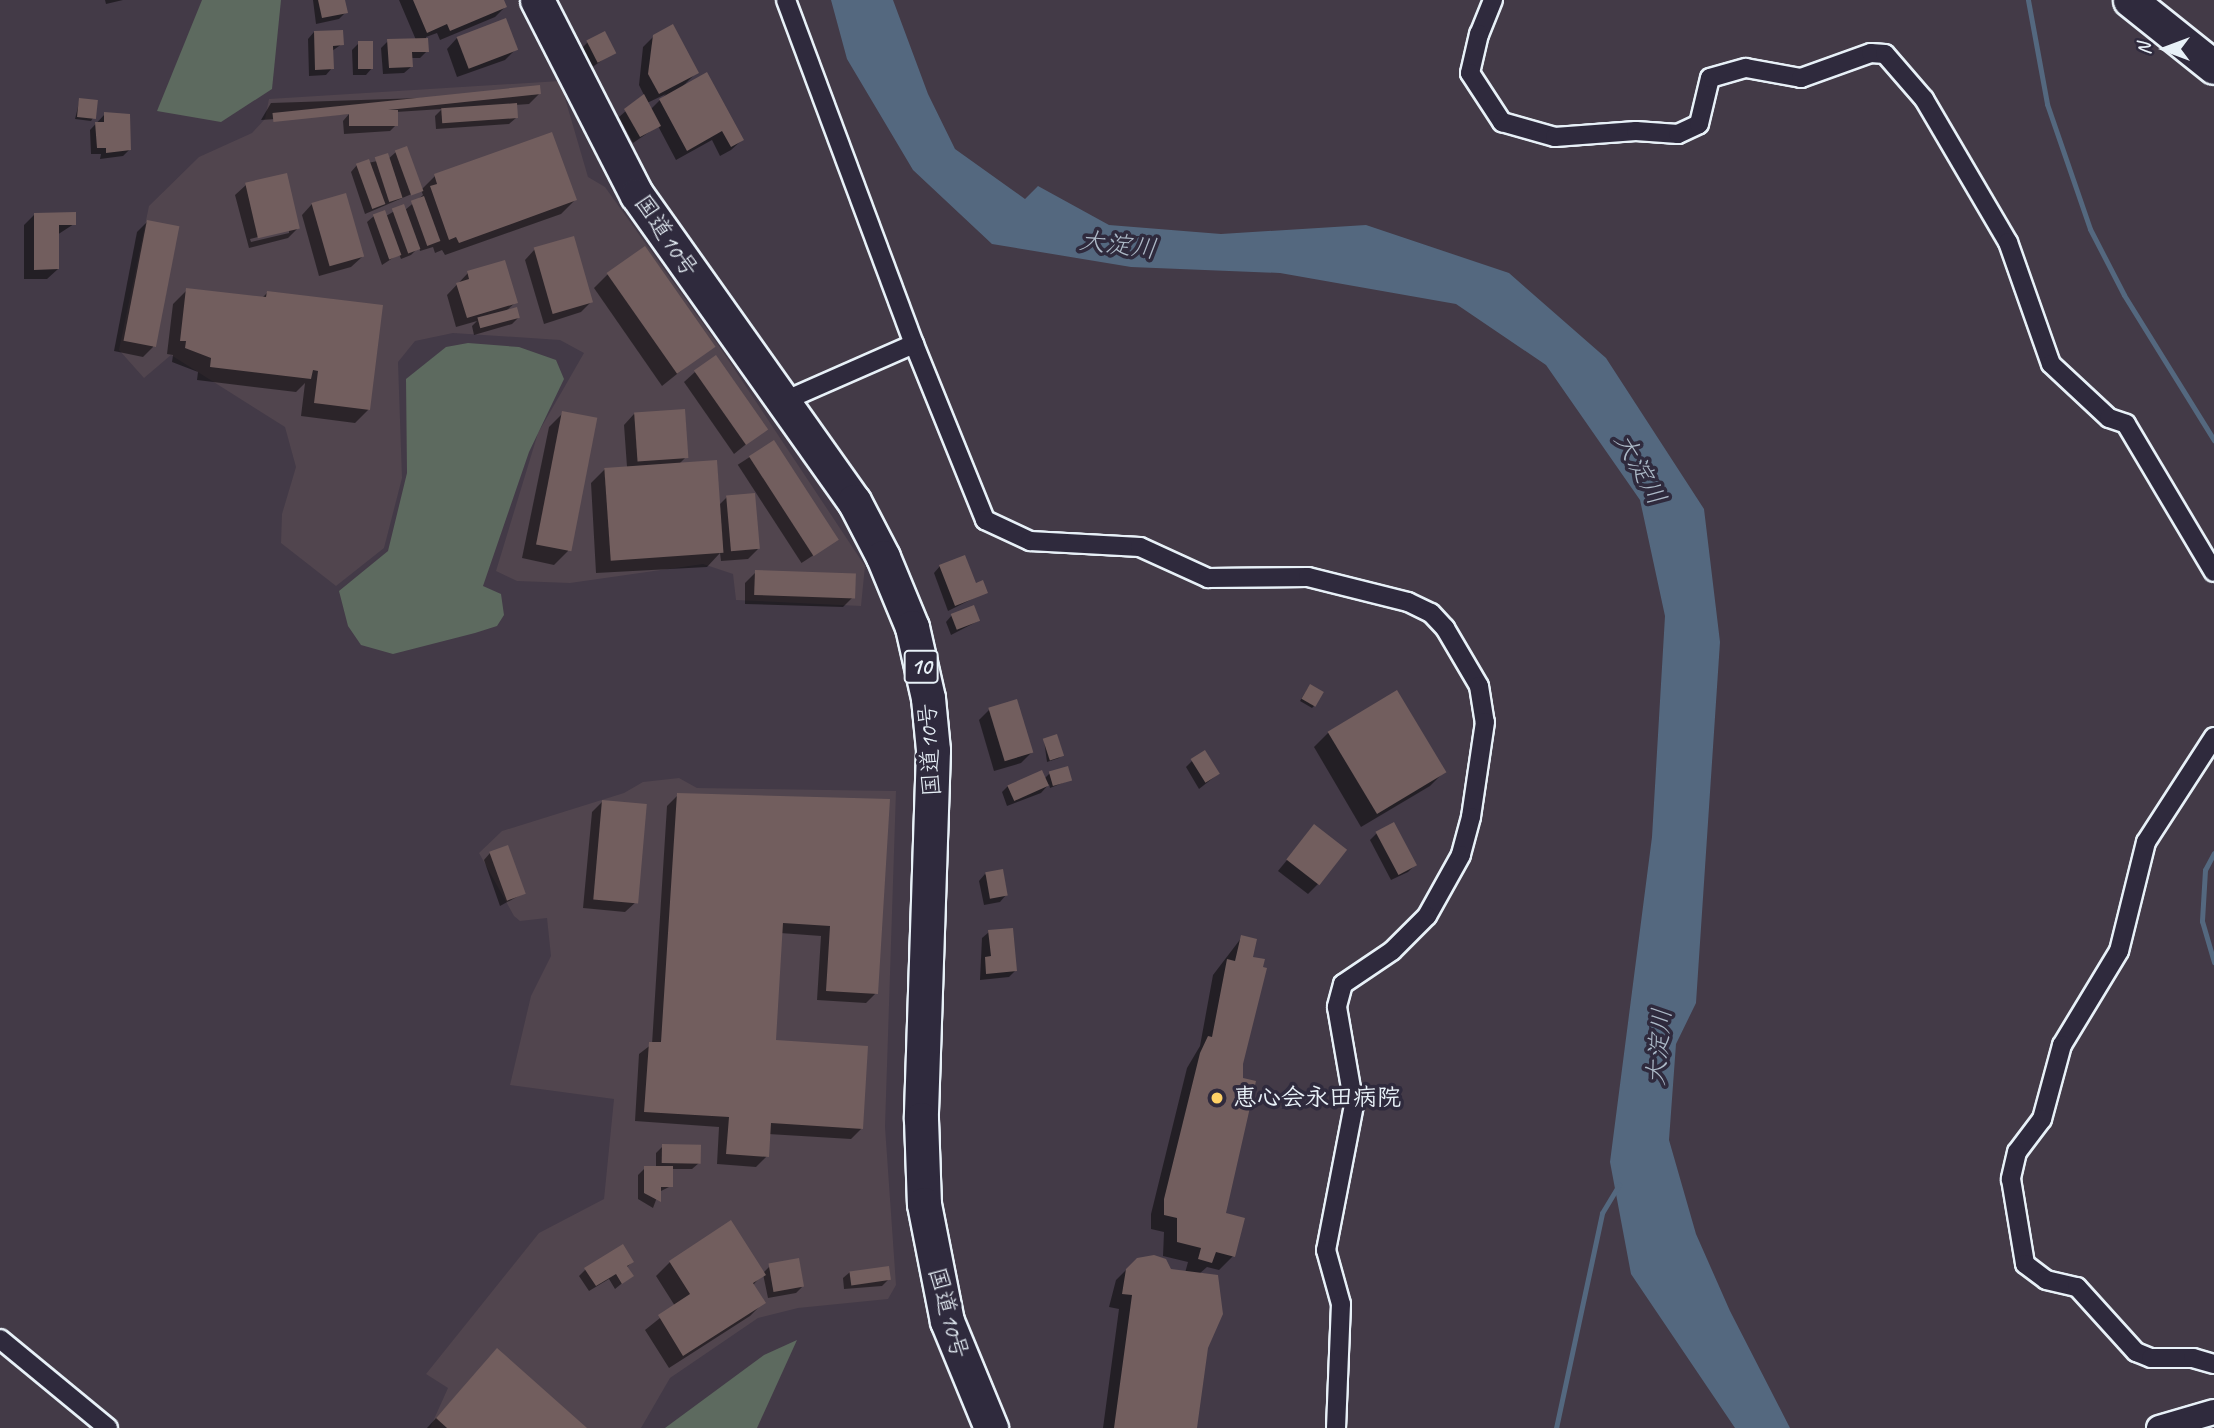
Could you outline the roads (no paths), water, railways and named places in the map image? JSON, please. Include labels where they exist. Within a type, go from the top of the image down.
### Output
[{"type":"highway","name":"国道10号","points":[[537,0],[601,133],[638,195],[853,501],[883,557],[912,627],[928,698],[933,817],[921,1119],[924,1204],[947,1321],[991,1428]]},
{"type":"highway","points":[[2130,0],[2214,67]]},
{"type":"street","points":[[786,0],[977,509],[999,530],[1053,544],[1140,547],[1208,578],[1308,577],[1408,602],[1431,613],[1445,628],[1479,686],[1485,722],[1471,817],[1461,855],[1427,916],[1392,951],[1343,984],[1337,1007],[1354,1105],[1326,1250],[1341,1304],[1336,1428]]},
{"type":"street","points":[[1493,0],[1479,34],[1470,73],[1502,122],[1555,137],[1636,131],[1678,134],[1699,124],[1710,78],[1746,68],[1801,78],[1871,53],[1885,54],[1924,99],[2008,242],[2051,364],[2109,418],[2126,424],[2214,572]]},
{"type":"street","points":[[784,401],[914,344]]},
{"type":"street","points":[[2214,737],[2146,842],[2119,951],[2062,1045],[2042,1119],[2017,1152],[2011,1179],[2025,1264],[2046,1280],[2077,1287],[2136,1352],[2151,1359],[2193,1358],[2214,1364]]},
{"type":"street","points":[[0,1339],[108,1428]]},
{"type":"street","points":[[2159,1428],[2214,1412]]},
{"type":"water","name":"大淀川","points":[[831,0],[893,0],[928,94],[955,149],[1025,199],[1038,186],[1109,225],[1221,234],[1366,225],[1509,273],[1606,358],[1704,509],[1720,642],[1696,1003],[1676,1044],[1669,1140],[1696,1234],[1730,1311],[1790,1428],[1735,1428],[1631,1274],[1610,1162],[1652,837],[1665,616],[1640,500],[1546,365],[1456,304],[1280,273],[1131,267],[992,244],[913,170],[847,59]]},
{"type":"waterway","points":[[2028,0],[2047,104],[2090,229],[2124,295],[2214,440]]},
{"type":"waterway","points":[[2214,853],[2205,870],[2202,921],[2214,962]]},
{"type":"waterway","points":[[1556,1428],[1602,1213],[1619,1185]]},
{"type":"place","name":"恵心会永田病院","points":[[1217,1098]]}]
